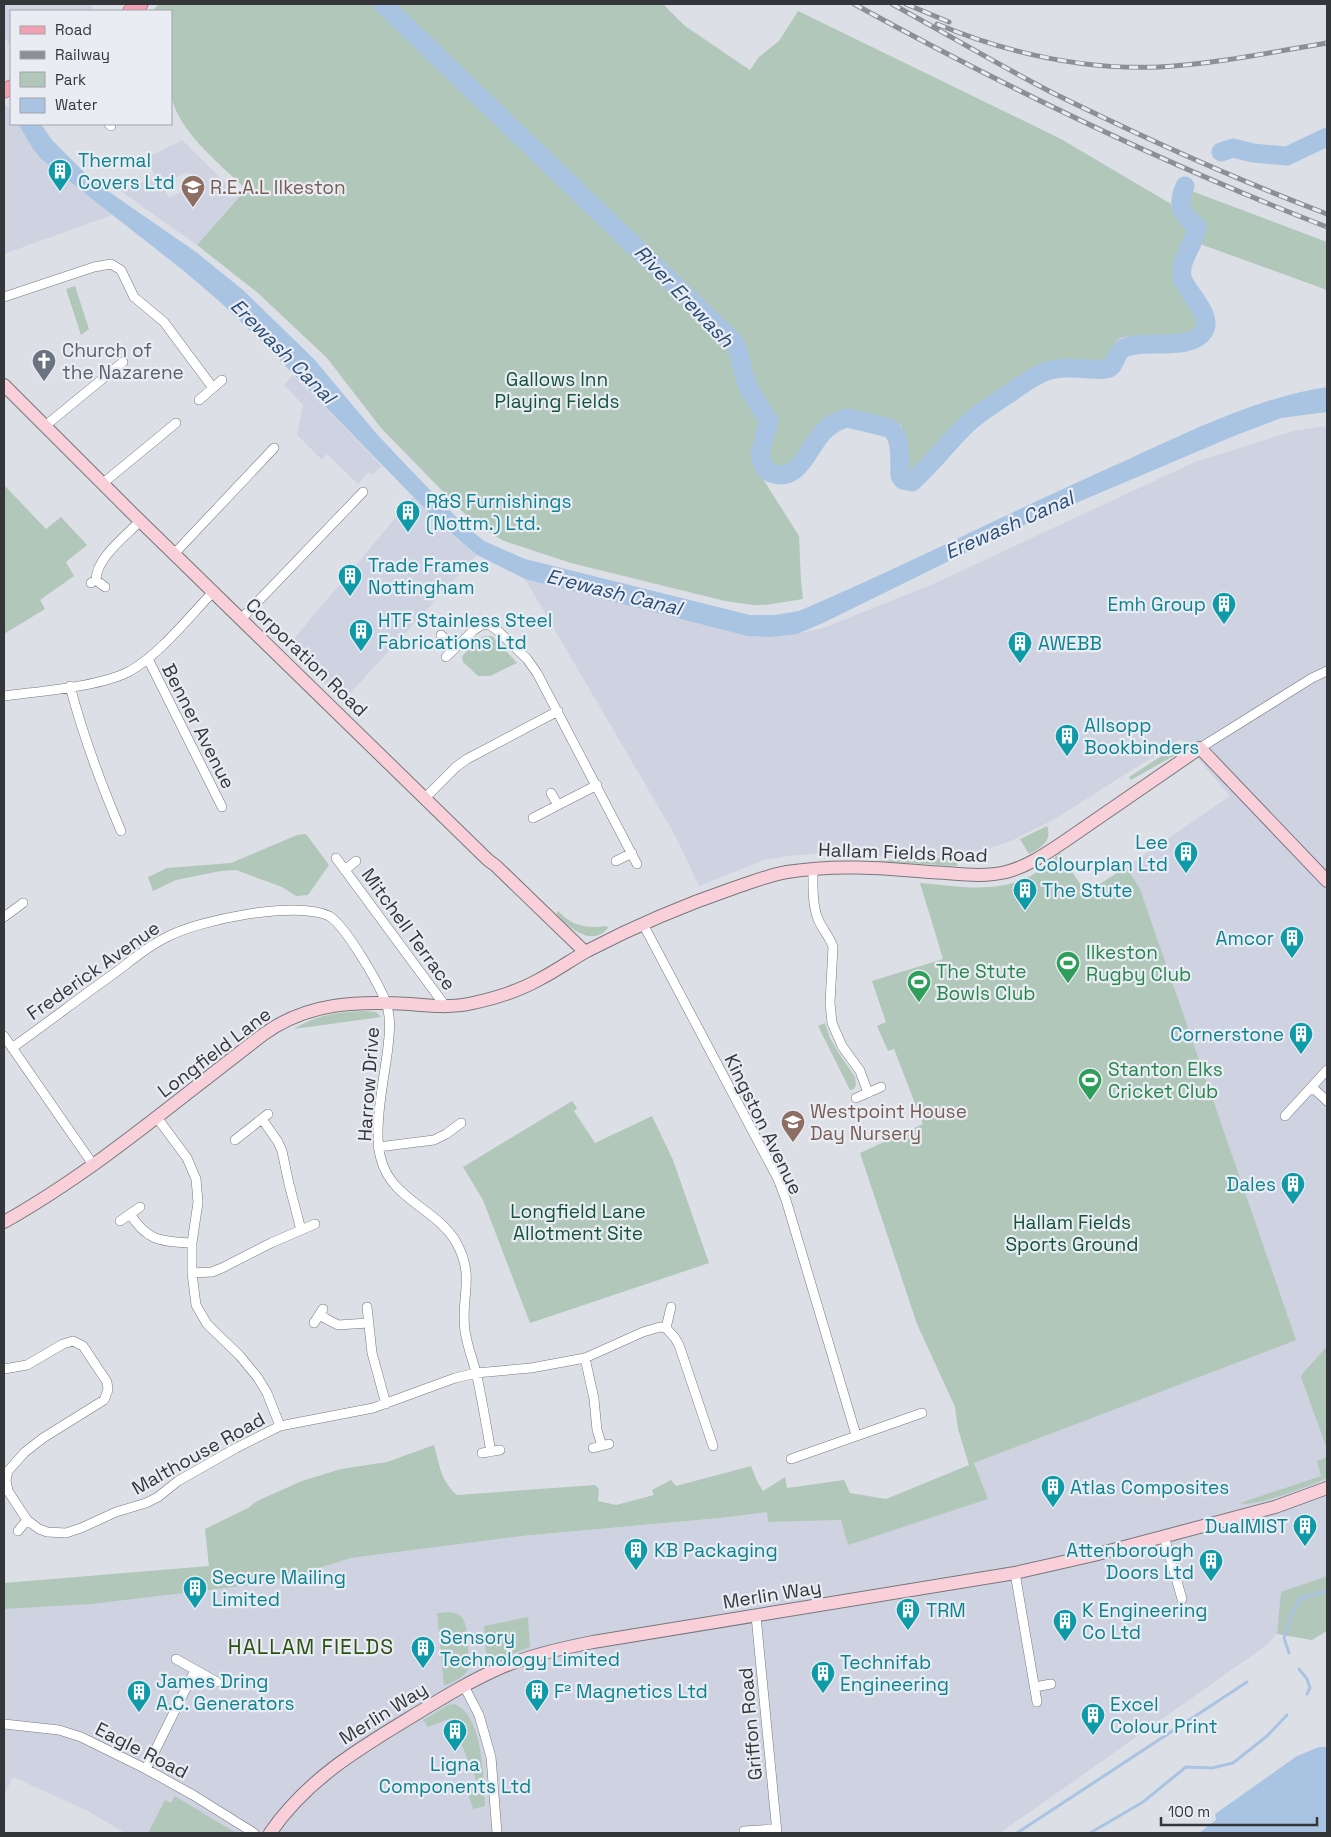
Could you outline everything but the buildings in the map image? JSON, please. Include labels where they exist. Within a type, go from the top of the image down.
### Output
[{"type":"street","points":[[4,297],[94,267],[107,264],[114,265],[124,274],[134,297],[170,328],[196,368],[213,388]]},
{"type":"street","points":[[45,426],[123,362]]},
{"type":"street","points":[[199,400],[222,380]]},
{"type":"street","name":"Corporation Road","points":[[4,386],[140,522],[585,952]]},
{"type":"street","points":[[102,484],[176,423]]},
{"type":"street","points":[[174,554],[270,459],[274,448]]},
{"type":"street","points":[[241,619],[363,492]]},
{"type":"street","points":[[105,587],[94,581],[98,570],[106,556],[140,522]]},
{"type":"street","points":[[4,696],[70,686],[122,675],[148,659],[214,592]]},
{"type":"street","points":[[446,657],[478,626],[486,624],[494,627],[527,659],[558,711],[638,864]]},
{"type":"street","points":[[442,635],[455,648]]},
{"type":"street","name":"Benner Avenue","points":[[148,659],[222,806]]},
{"type":"street","name":"Hallam Fields Road","points":[[585,952],[691,903],[783,873],[813,868],[844,866],[970,874],[994,874],[1010,871],[1042,856],[1200,748],[1312,678],[1327,671]]},
{"type":"street","points":[[70,686],[83,732],[121,831]]},
{"type":"street","points":[[425,798],[456,767],[467,759],[558,711]]},
{"type":"street","points":[[1200,748],[1327,881]]},
{"type":"street","points":[[533,818],[597,786]]},
{"type":"street","points":[[551,793],[558,805]]},
{"type":"street","points":[[616,861],[632,853]]},
{"type":"street","name":"Mitchell Terrace","points":[[336,858],[446,1007]]},
{"type":"street","name":"Mitchell Terrace","points":[[345,870],[356,861]]},
{"type":"street","points":[[813,868],[814,907],[821,925],[831,941],[832,947],[830,1002],[832,1023],[842,1046],[860,1071],[868,1093]]},
{"type":"street","points":[[4,917],[23,903]]},
{"type":"street","name":"Frederick Avenue","points":[[12,1048],[164,938],[190,927],[240,915],[312,911],[328,916],[338,923],[369,970],[386,1003]]},
{"type":"street","name":"Kingston Avenue","points":[[643,924],[778,1179],[856,1435]]},
{"type":"street","name":"Longfield Lane","points":[[4,1222],[43,1200],[94,1166],[273,1028],[320,1009],[347,1003],[386,1003],[446,1007],[470,1004],[516,990],[540,979],[585,952]]},
{"type":"street","name":"Harrow Drive","points":[[386,1003],[389,1042],[379,1128],[378,1147],[380,1157],[386,1174],[406,1196],[450,1233],[462,1255],[467,1281],[464,1328],[476,1373],[486,1452],[500,1450]]},
{"type":"street","points":[[4,1036],[94,1166]]},
{"type":"street","points":[[1285,1116],[1327,1070]]},
{"type":"street","points":[[1312,1086],[1327,1101]]},
{"type":"street","points":[[856,1098],[881,1087]]},
{"type":"street","points":[[235,1140],[265,1116],[282,1151],[301,1230]]},
{"type":"street","points":[[158,1118],[187,1158],[196,1179],[198,1202],[192,1243],[192,1273],[196,1305],[202,1317],[216,1334],[255,1374],[267,1394],[280,1426]]},
{"type":"street","points":[[378,1147],[434,1140],[461,1123]]},
{"type":"street","points":[[120,1221],[140,1207]]},
{"type":"street","points":[[130,1214],[136,1225],[150,1236],[159,1240],[192,1243]]},
{"type":"street","points":[[192,1273],[212,1272],[272,1242],[315,1224]]},
{"type":"street","points":[[366,1306],[375,1368],[386,1404]]},
{"type":"street","points":[[671,1307],[666,1328],[675,1338],[678,1345],[713,1446]]},
{"type":"street","points":[[319,1316],[338,1325],[368,1323]]},
{"type":"street","name":"Malthouse Road","points":[[4,1368],[27,1365],[63,1344],[73,1341],[83,1346],[107,1382],[108,1390],[104,1400],[43,1438],[25,1452],[6,1471],[8,1491],[27,1520],[47,1532],[66,1533],[158,1497],[178,1481],[236,1448],[280,1426],[364,1411],[441,1383],[476,1373],[531,1368],[585,1358],[643,1332],[660,1327],[666,1328]]},
{"type":"street","points":[[585,1358],[594,1399],[597,1430],[601,1446]]},
{"type":"street","points":[[791,1459],[922,1412]]},
{"type":"street","name":"Merlin Way","points":[[270,1833],[294,1802],[320,1777],[367,1744],[464,1686],[502,1667],[550,1651],[593,1642],[1015,1573],[1275,1507],[1327,1488]]},
{"type":"street","points":[[18,1531],[27,1520]]},
{"type":"street","points":[[1164,1536],[1182,1599]]},
{"type":"street","points":[[1015,1573],[1037,1702]]},
{"type":"street","name":"Griffon Road","points":[[744,1831],[776,1831],[756,1616]]},
{"type":"street","points":[[176,1659],[217,1682]]},
{"type":"street","points":[[146,1769],[195,1670]]},
{"type":"street","points":[[1035,1687],[1051,1684]]},
{"type":"street","points":[[464,1686],[479,1715],[490,1750],[497,1833]]},
{"type":"street","name":"Eagle Road","points":[[4,1724],[69,1733],[81,1737],[193,1794],[254,1833]]},
{"type":"shaded area","points":[[4,4],[92,4],[94,10],[10,10],[10,46],[4,35]]},
{"type":"shaded area","points":[[6,105],[10,111],[10,125],[19,125],[41,159],[112,215],[4,254],[4,106]]},
{"type":"shaded area","points":[[182,140],[239,196],[197,245],[119,190],[156,178],[146,158]],"holes":[[[185,173],[195,174],[199,183],[169,198],[162,185]]]},
{"type":"shaded area","points":[[293,375],[382,466],[372,475],[369,472],[358,484],[327,454],[322,460],[297,435],[303,405],[284,385]]},
{"type":"shaded area","points":[[1327,426],[1327,1346],[1303,1373],[1327,1404],[1327,1576],[1282,1592],[1277,1634],[1267,1645],[1000,1833],[125,1833],[88,1811],[13,1777],[4,1795],[4,1609],[92,1604],[251,1585],[303,1573],[351,1558],[522,1536],[767,1512],[768,1522],[842,1520],[848,1544],[987,1499],[974,1463],[1295,1340],[1140,889],[1126,867],[1230,796],[1181,739],[1055,819],[1011,841],[984,850],[961,855],[932,857],[811,854],[788,856],[764,860],[699,886],[676,837],[525,579],[747,636],[771,637],[797,634],[823,628],[933,584],[1195,462],[1293,431]]},
{"type":"shaded area","points":[[413,497],[452,535],[477,555],[343,701],[287,647]]},
{"type":"green space","name":"Gallows Inn Playing Fields","points":[[159,4],[373,4],[734,349],[746,392],[761,415],[764,425],[755,456],[756,468],[799,536],[803,599],[765,605],[725,601],[571,563],[504,541],[482,528],[465,514],[381,428],[327,358],[258,293],[197,245],[246,189],[212,158],[181,120],[172,97],[172,10],[153,10]]},
{"type":"green space","points":[[391,4],[663,4],[685,26],[750,70],[759,57],[779,41],[798,11],[1061,139],[1171,204],[1175,213],[1193,229],[1194,235],[1175,268],[1181,284],[1201,318],[1200,330],[1185,336],[1156,342],[1135,337],[1122,338],[1112,348],[1106,364],[1100,366],[1063,362],[1034,371],[965,421],[910,476],[906,476],[903,471],[904,436],[901,425],[874,422],[844,413],[823,425],[799,460],[789,469],[782,472],[773,464],[768,454],[775,421],[752,384],[748,352],[744,344],[607,208],[573,180]]},
{"type":"green space","points":[[1189,190],[1327,242],[1327,290],[1200,244],[1202,229],[1200,218],[1186,205],[1184,200]]},
{"type":"green space","points":[[75,286],[89,329],[81,335],[66,289]]},
{"type":"green space","points":[[4,485],[46,529],[61,517],[87,545],[66,562],[74,576],[40,600],[45,609],[4,634]]},
{"type":"green space","points":[[484,636],[492,636],[517,663],[490,676],[478,676],[463,662],[462,656]]},
{"type":"green space","points":[[1177,746],[1175,755],[1131,780],[1129,777]]},
{"type":"green space","points":[[1047,826],[1047,840],[1029,854],[1020,839]]},
{"type":"green space","points":[[306,834],[329,865],[308,895],[296,896],[282,887],[236,870],[176,880],[153,891],[148,877],[167,868],[231,863],[297,835]]},
{"type":"green space","name":"Hallam Fields Sports Ground","points":[[1060,853],[1086,893],[1126,867],[1140,889],[1296,1340],[974,1463],[988,1499],[848,1545],[841,1520],[768,1522],[767,1512],[522,1536],[351,1558],[303,1573],[251,1585],[92,1604],[4,1609],[4,1583],[209,1566],[205,1529],[248,1508],[257,1501],[302,1481],[341,1469],[387,1462],[434,1445],[444,1478],[457,1495],[595,1485],[599,1489],[598,1501],[616,1505],[654,1495],[652,1490],[671,1480],[676,1486],[751,1466],[763,1491],[785,1477],[787,1488],[844,1480],[850,1493],[886,1499],[969,1465],[958,1429],[955,1407],[917,1324],[860,1153],[923,1124],[894,1049],[888,1051],[877,1026],[886,1022],[872,981],[943,959],[920,883],[975,888],[1003,886],[1029,877]]},
{"type":"green space","points":[[959,857],[957,866],[873,861]]},
{"type":"green space","points":[[558,911],[574,923],[586,927],[607,926],[608,928],[601,934],[588,936],[567,924],[556,914]]},
{"type":"green space","points":[[363,1011],[376,1012],[381,1017],[294,1029],[310,1020],[327,1015]]},
{"type":"green space","points":[[825,1023],[830,1038],[855,1077],[856,1085],[854,1089],[850,1090],[818,1026]]},
{"type":"green space","name":"Longfield Lane Allotment Site","points":[[572,1101],[577,1108],[574,1111],[595,1143],[652,1116],[673,1160],[709,1263],[530,1323],[483,1200],[463,1167]]},
{"type":"green space","points":[[1327,1346],[1327,1449],[1301,1377]]},
{"type":"green space","points":[[1327,1457],[1327,1478],[1270,1499],[1247,1504],[1240,1503],[1321,1476],[1317,1461]]},
{"type":"green space","points":[[1327,1576],[1327,1631],[1312,1640],[1277,1634],[1281,1592]]},
{"type":"green space","points":[[450,1612],[458,1614],[465,1623],[468,1637],[469,1665],[463,1676],[444,1686],[437,1613]]},
{"type":"green space","points":[[528,1617],[530,1647],[497,1660],[491,1659],[486,1654],[484,1626]]},
{"type":"green space","points":[[454,1704],[464,1710],[471,1720],[480,1749],[485,1806],[473,1809],[467,1791],[478,1785],[451,1718],[428,1727],[423,1720],[448,1705]]},
{"type":"green space","points":[[175,1796],[236,1833],[148,1833],[165,1800],[171,1803]]},
{"type":"water","name":"Erewash Canal","points":[[19,125],[42,125],[52,140],[92,180],[196,252],[243,290],[314,359],[375,432],[405,464],[462,523],[484,541],[525,559],[750,615],[775,615],[799,611],[1176,437],[1251,407],[1302,392],[1327,387],[1327,412],[1281,418],[1234,436],[1010,531],[797,634],[771,637],[747,636],[525,579],[477,555],[438,522],[263,343],[219,301],[184,271],[41,159]]},
{"type":"water","points":[[1319,1747],[1327,1747],[1327,1833],[1199,1833],[1216,1820],[1215,1814],[1297,1756]]},
{"type":"waterway","name":"River Erewash","points":[[383,4],[734,342],[749,389],[769,421],[760,454],[763,465],[771,473],[781,475],[796,469],[824,431],[835,423],[847,418],[889,428],[898,443],[900,476],[903,480],[912,482],[969,422],[1038,375],[1060,368],[1106,369],[1112,366],[1121,350],[1132,345],[1188,342],[1197,338],[1204,331],[1206,325],[1205,318],[1182,277],[1183,264],[1196,234],[1197,227],[1184,214],[1182,209],[1181,199],[1185,186]]},
{"type":"waterway","name":"River Erewash","points":[[1221,152],[1233,148],[1253,153],[1287,156],[1327,137]]},
{"type":"waterway","points":[[1289,1653],[1284,1638],[1292,1613],[1301,1598],[1327,1591]]},
{"type":"waterway","points":[[1299,1669],[1307,1679],[1310,1688],[1307,1694]]},
{"type":"waterway","points":[[1017,1833],[1247,1682]]},
{"type":"waterway","points":[[1090,1833],[1143,1802],[1186,1767],[1212,1768],[1233,1763],[1267,1736],[1287,1715]]},
{"type":"railway","points":[[854,4],[1028,95],[1146,151],[1327,227]]},
{"type":"railway","points":[[892,4],[1014,72],[1088,110],[1224,172],[1327,214]]},
{"type":"railway","points":[[906,4],[949,22]]},
{"type":"railway","points":[[937,24],[1018,51],[1046,58],[1102,66],[1159,67],[1201,63],[1327,43]]},
{"type":"place","name":"Thermal Covers Ltd","points":[[60,192]]},
{"type":"place","name":"R.E.A.L Ilkeston","points":[[193,208]]},
{"type":"place","name":"Church of the Nazarene","points":[[44,382]]},
{"type":"place","name":"R&S Furnishings (Nottm.) Ltd.","points":[[408,533]]},
{"type":"place","name":"Trade Frames Nottingham","points":[[350,597]]},
{"type":"place","name":"Emh Group","points":[[1224,625]]},
{"type":"place","name":"HTF Stainless Steel Fabrications Ltd","points":[[361,652]]},
{"type":"place","name":"AWEBB","points":[[1020,664]]},
{"type":"place","name":"Allsopp Bookbinders","points":[[1067,757]]},
{"type":"place","name":"Lee Colourplan Ltd","points":[[1186,874]]},
{"type":"place","name":"The Stute","points":[[1025,911]]},
{"type":"place","name":"Amcor","points":[[1292,959]]},
{"type":"place","name":"Ilkeston Rugby Club","points":[[1068,984]]},
{"type":"place","name":"The Stute Bowls Club","points":[[919,1003]]},
{"type":"place","name":"Cornerstone","points":[[1301,1055]]},
{"type":"place","name":"Stanton Elks Cricket Club","points":[[1090,1101]]},
{"type":"place","name":"Westpoint House Day Nursery","points":[[793,1143]]},
{"type":"place","name":"Dales","points":[[1293,1205]]},
{"type":"place","name":"Atlas Composites","points":[[1053,1508]]},
{"type":"place","name":"DualMIST","points":[[1305,1547]]},
{"type":"place","name":"KB Packaging","points":[[636,1571]]},
{"type":"place","name":"Attenborough Doors Ltd","points":[[1211,1582]]},
{"type":"place","name":"Secure Mailing Limited","points":[[195,1609]]},
{"type":"place","name":"TRM","points":[[908,1631]]},
{"type":"place","name":"K Engineering Co Ltd","points":[[1065,1642]]},
{"type":"place","name":"Sensory Technology Limited","points":[[423,1669]]},
{"type":"place","name":"Technifab Engineering","points":[[823,1694]]},
{"type":"place","name":"F² Magnetics Ltd","points":[[537,1712]]},
{"type":"place","name":"James Dring A.C. Generators","points":[[139,1713]]},
{"type":"place","name":"Excel Colour Print","points":[[1093,1736]]},
{"type":"place","name":"Ligna Components Ltd","points":[[455,1752]]},
{"type":"district","name":"HALLAM FIELDS","points":[[311,1647]]}]
